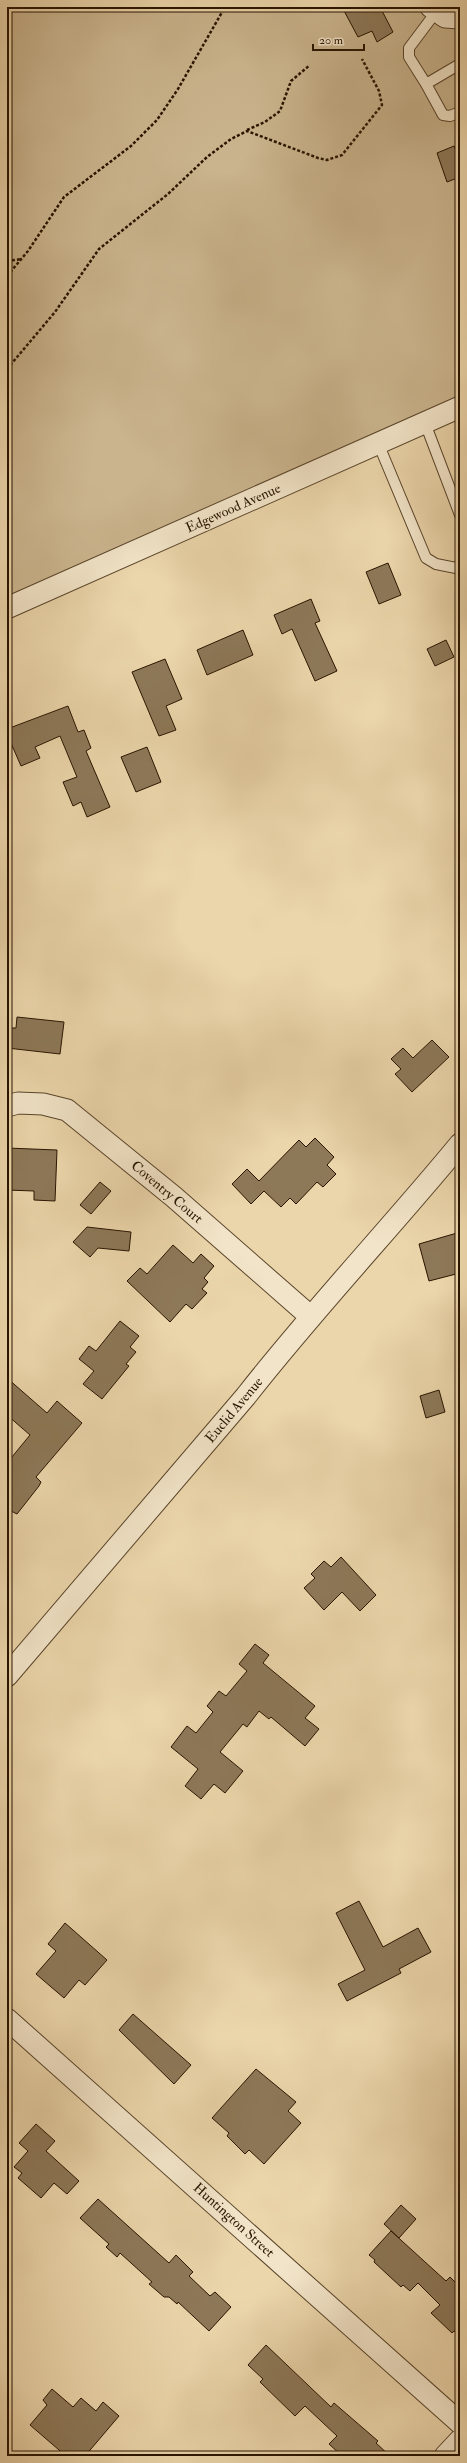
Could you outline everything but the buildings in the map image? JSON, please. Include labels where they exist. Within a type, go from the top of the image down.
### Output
[{"type":"street","points":[[434,10],[445,17],[460,18]]},
{"type":"street","name":"Edgewood Avenue","points":[[7,608],[460,407]]},
{"type":"street","name":"Coventry Court","points":[[7,1106],[18,1103],[43,1104],[67,1110],[174,1197],[311,1317]]},
{"type":"street","name":"Euclid Avenue","points":[[7,1676],[311,1317],[405,1211],[460,1144]]},
{"type":"street","name":"Huntington Street","points":[[7,2019],[460,2423]]},
{"type":"street","points":[[446,2456],[460,2440]]},
{"type":"lane","points":[[434,10],[409,48],[408,57],[426,84],[443,115],[450,116],[460,112]]},
{"type":"lane","points":[[426,84],[460,64]]},
{"type":"lane","points":[[425,423],[460,514]]},
{"type":"lane","points":[[378,443],[426,558],[436,564],[456,568],[460,564]]},
{"type":"path","points":[[7,276],[22,260],[64,197],[131,146],[156,120],[178,89],[225,7]]},
{"type":"path","points":[[247,131],[318,158],[335,159],[342,155],[382,105],[379,91],[362,59]]},
{"type":"path","points":[[7,369],[55,312],[99,249],[168,194],[208,157],[231,139],[265,122],[280,111],[291,81],[310,64]]},
{"type":"path","points":[[7,261],[22,260]]},
{"type":"shaded area","points":[[7,7],[460,7],[460,405],[7,597]]}]
